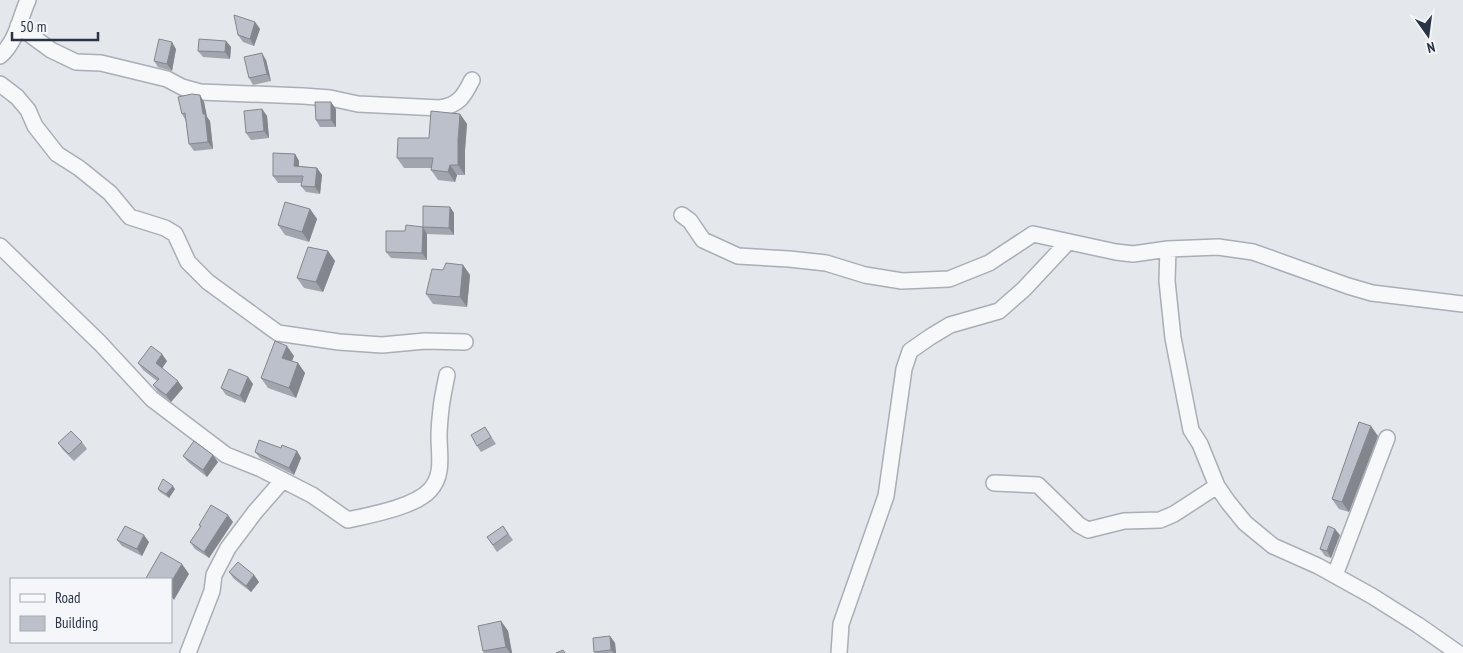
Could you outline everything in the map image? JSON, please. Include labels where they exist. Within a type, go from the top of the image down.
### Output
[{"type":"street","points":[[0,56],[13,40],[28,0]]},
{"type":"street","points":[[18,26],[51,50],[76,62],[110,65],[167,79],[182,87],[200,92],[304,96],[330,98],[358,104],[440,108],[451,106],[465,95],[472,80]]},
{"type":"street","points":[[0,84],[18,98],[28,110],[35,126],[57,154],[79,168],[110,193],[130,217],[165,228],[175,234],[188,262],[208,282],[278,333],[382,346],[425,341],[465,342]]},
{"type":"street","points":[[682,215],[690,221],[703,240],[738,256],[826,263],[865,275],[902,281],[949,279],[989,263],[1033,234],[1133,254],[1168,249],[1218,247],[1253,252],[1372,293],[1463,304]]},
{"type":"street","points":[[839,653],[841,624],[886,496],[904,369],[910,352],[950,325],[999,311],[1024,289],[1068,242]]},
{"type":"street","points":[[0,246],[100,343],[152,399],[226,455],[312,495],[348,520],[396,508],[422,497],[430,490],[437,479],[440,464],[439,435],[441,407],[447,375]]},
{"type":"street","points":[[1168,249],[1167,281],[1173,338],[1191,430],[1200,444],[1217,486],[1245,522],[1261,538],[1273,546],[1335,575],[1418,625],[1458,653]]},
{"type":"street","points":[[1335,575],[1387,438]]},
{"type":"street","points":[[188,653],[212,591],[214,575],[228,548],[255,512],[283,480]]},
{"type":"street","points":[[994,483],[1038,485],[1079,525],[1088,530],[1124,521],[1160,520],[1174,514],[1217,486]]},
{"type":"building","points":[[234,15],[255,22],[250,39],[238,35]]},
{"type":"building","points":[[159,39],[172,42],[167,64],[154,61]]},
{"type":"building","points":[[199,39],[226,41],[225,52],[198,51]]},
{"type":"building","points":[[262,53],[267,74],[249,78],[244,57]]},
{"type":"building","points":[[192,94],[200,95],[203,114],[205,114],[208,142],[189,144],[185,113],[182,114],[178,97]]},
{"type":"building","points":[[315,102],[331,102],[331,120],[316,120]]},
{"type":"building","points":[[262,109],[264,131],[246,133],[244,111]]},
{"type":"building","points":[[431,111],[460,114],[458,165],[450,165],[448,172],[431,170],[433,158],[397,158],[398,138],[429,138]]},
{"type":"building","points":[[273,153],[295,154],[294,166],[317,168],[315,187],[301,186],[303,176],[273,176]]},
{"type":"building","points":[[285,202],[310,209],[302,232],[278,225]]},
{"type":"building","points":[[423,206],[450,207],[449,228],[423,227]]},
{"type":"building","points":[[406,225],[423,227],[422,253],[386,252],[386,231],[405,231]]},
{"type":"building","points":[[308,247],[328,251],[316,282],[297,278]]},
{"type":"building","points":[[446,263],[463,265],[460,297],[426,294],[432,269],[443,270]]},
{"type":"building","points":[[275,341],[287,346],[282,358],[298,363],[289,388],[261,378]]},
{"type":"building","points":[[151,346],[162,354],[156,363],[178,381],[166,395],[153,385],[159,379],[138,363]]},
{"type":"building","points":[[229,369],[248,377],[240,396],[221,388]]},
{"type":"building","points":[[1359,422],[1371,426],[1342,502],[1332,499]]},
{"type":"building","points":[[485,427],[491,437],[477,446],[471,435]]},
{"type":"building","points":[[71,431],[82,442],[69,454],[58,443]]},
{"type":"building","points":[[259,440],[281,448],[282,445],[297,451],[289,468],[255,452]]},
{"type":"building","points":[[194,441],[213,455],[203,470],[183,456]]},
{"type":"building","points":[[163,479],[173,486],[166,494],[158,489]]},
{"type":"building","points":[[211,505],[228,515],[204,552],[190,542],[201,526],[199,525]]},
{"type":"building","points":[[125,526],[144,535],[137,549],[117,540]]},
{"type":"building","points":[[503,526],[508,534],[493,545],[487,537]]},
{"type":"building","points":[[1328,526],[1335,529],[1327,551],[1320,549]]},
{"type":"building","points":[[161,552],[182,564],[172,580],[172,578],[146,578]]},
{"type":"building","points":[[238,562],[254,575],[246,586],[229,572]]},
{"type":"building","points":[[501,621],[506,647],[483,651],[478,626]]},
{"type":"building","points":[[610,636],[611,650],[594,652],[593,638]]}]
